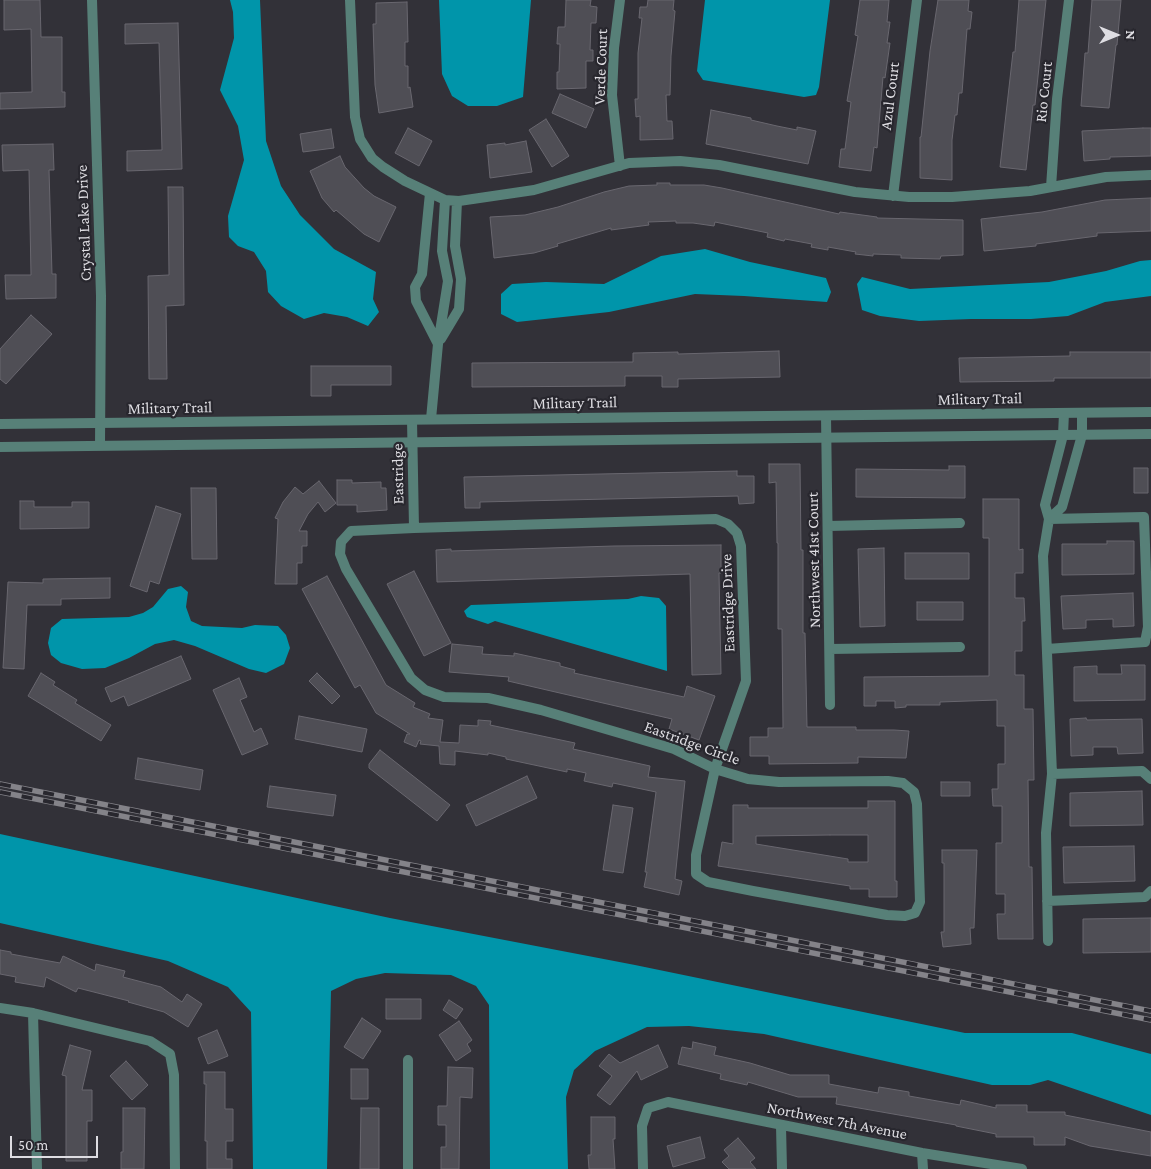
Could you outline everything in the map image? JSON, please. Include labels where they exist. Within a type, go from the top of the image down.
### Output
[{"type":"street","name":"Crystal Lake Drive","points":[[92,0],[101,296],[100,445]]},
{"type":"street","points":[[350,0],[355,117],[360,139],[372,158],[383,167],[405,181],[445,200],[457,201],[534,190],[629,163],[680,161],[719,165],[855,192],[909,198],[1030,191],[1106,177],[1151,175]]},
{"type":"street","name":"Verde Court","points":[[620,0],[614,48],[612,95],[620,166]]},
{"type":"street","name":"Azul Court","points":[[893,196],[917,0]]},
{"type":"street","name":"Rio Court","points":[[1051,187],[1057,100],[1069,0]]},
{"type":"street","points":[[430,193],[422,274],[415,287],[416,301],[438,344]]},
{"type":"street","points":[[431,419],[438,344],[448,281],[442,251],[445,200]]},
{"type":"street","points":[[438,344],[459,309],[461,279],[454,246],[457,201]]},
{"type":"street","name":"Military Trail","points":[[0,424],[1151,412]]},
{"type":"street","points":[[1048,941],[1046,833],[1052,774],[1043,556],[1049,519],[1046,505],[1063,436],[1064,413]]},
{"type":"street","points":[[1049,519],[1062,507],[1082,435],[1082,413]]},
{"type":"street","name":"Northwest 41st Court","points":[[826,416],[830,705]]},
{"type":"street","name":"Eastridge","points":[[412,420],[414,528]]},
{"type":"street","points":[[0,447],[1151,434]]},
{"type":"street","points":[[1047,649],[1145,642],[1148,627],[1144,517],[1049,519]]},
{"type":"street","name":"Eastridge Drive","points":[[414,528],[716,519],[728,524],[736,533],[741,546],[746,681],[715,769],[696,855],[696,874]]},
{"type":"street","points":[[828,526],[960,524]]},
{"type":"street","name":"Eastridge Circle","points":[[414,528],[351,531],[341,542],[340,554],[346,569],[411,678],[425,690],[444,697],[488,698],[541,710],[674,749],[715,769],[748,779],[779,782],[888,781],[903,783],[914,792],[917,804],[920,902],[915,913],[904,916],[887,915],[708,882],[696,874]]},
{"type":"street","points":[[830,648],[960,647]]},
{"type":"street","points":[[1052,774],[1142,771],[1151,779]]},
{"type":"street","points":[[1047,901],[1145,897],[1151,891]]},
{"type":"street","points":[[0,1008],[33,1012],[150,1041],[170,1054],[174,1076],[175,1169]]},
{"type":"street","points":[[33,1012],[37,1169]]},
{"type":"street","points":[[408,1060],[408,1169]]},
{"type":"street","name":"Northwest 7th Avenue","points":[[643,1169],[642,1126],[648,1108],[668,1102],[922,1153],[1022,1169]]},
{"type":"street","points":[[781,1126],[782,1169]]},
{"type":"street","points":[[922,1153],[923,1169]]},
{"type":"water","points":[[230,0],[260,0],[266,141],[281,186],[300,215],[334,249],[376,272],[373,299],[379,312],[368,326],[347,317],[324,313],[304,319],[281,306],[268,292],[266,271],[254,252],[238,246],[229,237],[228,216],[244,160],[238,126],[220,90],[234,38],[233,12]]},
{"type":"water","points":[[439,0],[531,0],[523,97],[497,106],[468,106],[452,96],[442,74]]},
{"type":"water","points":[[705,0],[830,0],[819,87],[816,95],[804,97],[703,80],[697,71]]},
{"type":"water","points":[[705,249],[750,262],[826,278],[831,292],[827,302],[695,294],[609,312],[517,322],[501,314],[501,294],[512,284],[546,282],[604,284],[661,256]]},
{"type":"water","points":[[1151,260],[1151,296],[1105,302],[1068,316],[1031,319],[919,321],[880,316],[862,310],[857,284],[862,277],[910,289],[1049,282]]},
{"type":"water","points":[[181,586],[188,592],[186,607],[191,621],[202,626],[242,628],[255,625],[278,626],[286,635],[290,648],[284,664],[266,673],[249,669],[195,646],[174,640],[155,644],[105,668],[82,669],[61,663],[51,655],[48,643],[51,628],[62,619],[129,617],[143,613],[153,607],[168,589]]},
{"type":"water","points":[[641,596],[659,598],[666,606],[667,671],[495,621],[488,624],[467,617],[464,611],[471,605],[628,599]]},
{"type":"water","points":[[0,834],[390,918],[635,965],[965,1033],[1072,1033],[1151,1054],[1151,1115],[1048,1080],[1030,1085],[992,1085],[764,1034],[689,1026],[647,1027],[595,1051],[574,1070],[566,1097],[568,1169],[490,1169],[489,1005],[476,986],[451,975],[385,973],[356,979],[331,991],[327,1169],[253,1169],[251,1012],[228,987],[168,961],[0,923]]},
{"type":"building","points":[[4,0],[40,0],[41,37],[62,37],[62,92],[65,92],[65,107],[0,109],[0,93],[32,92],[31,29],[4,30]]},
{"type":"building","points":[[566,0],[591,0],[590,6],[597,7],[596,23],[591,23],[590,50],[593,50],[593,61],[586,61],[586,88],[557,89],[560,44],[557,44],[558,27],[565,27]]},
{"type":"building","points":[[648,0],[674,0],[670,95],[666,95],[667,121],[672,121],[673,139],[640,140],[640,116],[636,117],[635,99],[638,99],[638,53],[642,18],[639,18],[640,7],[647,7]]},
{"type":"building","points":[[860,0],[889,0],[887,22],[890,22],[887,43],[890,43],[885,78],[883,77],[877,148],[874,147],[871,171],[839,167],[841,149],[845,149],[851,102],[847,101],[858,36],[855,35]]},
{"type":"building","points":[[938,0],[969,0],[968,11],[972,12],[970,29],[967,29],[962,93],[959,93],[952,140],[952,180],[920,178],[920,137]]},
{"type":"building","points":[[1019,0],[1046,0],[1026,170],[1000,167],[1013,52],[1015,52]]},
{"type":"building","points":[[1092,0],[1121,0],[1109,108],[1081,106]]},
{"type":"building","points":[[407,2],[408,42],[405,42],[405,66],[408,66],[408,88],[410,87],[413,107],[379,113],[375,85],[373,24],[376,24],[376,3]]},
{"type":"building","points":[[178,23],[182,169],[127,171],[127,151],[162,150],[159,43],[125,44],[125,24]]},
{"type":"building","points":[[560,94],[594,109],[586,128],[552,113]]},
{"type":"building","points":[[711,110],[797,130],[797,127],[816,131],[808,164],[706,144]]},
{"type":"building","points":[[546,119],[569,156],[552,167],[529,130]]},
{"type":"building","points":[[408,128],[432,141],[419,166],[395,153]]},
{"type":"building","points":[[1151,128],[1151,156],[1110,157],[1110,159],[1084,161],[1082,131]]},
{"type":"building","points":[[331,129],[334,148],[303,152],[300,134]]},
{"type":"building","points":[[526,141],[532,172],[490,178],[487,145],[505,143],[505,145]]},
{"type":"building","points":[[53,144],[54,170],[49,170],[52,274],[56,274],[56,298],[6,299],[5,275],[31,275],[29,170],[3,171],[2,145]]},
{"type":"building","points":[[340,156],[345,167],[364,188],[374,196],[396,207],[379,242],[364,234],[336,210],[334,212],[322,198],[310,171]]},
{"type":"building","points":[[657,183],[704,185],[722,188],[839,214],[840,212],[877,218],[963,220],[963,255],[941,256],[940,259],[901,258],[901,255],[873,254],[873,256],[855,254],[856,252],[828,247],[828,250],[811,247],[812,244],[785,239],[784,241],[767,237],[768,233],[715,222],[714,226],[676,223],[676,221],[648,222],[649,225],[611,230],[611,228],[534,253],[494,258],[490,217],[525,215],[558,207],[604,192],[629,186],[657,185]]},
{"type":"building","points":[[168,187],[183,187],[184,305],[166,306],[167,379],[149,379],[148,276],[169,275]]},
{"type":"building","points":[[1151,198],[1151,231],[1097,233],[1097,236],[1036,244],[1036,246],[984,251],[981,219],[1042,212],[1105,200]]},
{"type":"building","points":[[31,315],[52,334],[6,384],[0,379],[0,349]]},
{"type":"building","points":[[779,351],[780,377],[678,379],[678,387],[662,387],[662,376],[625,376],[625,386],[472,387],[472,363],[633,362],[633,353],[678,352],[678,354]]},
{"type":"building","points":[[1070,352],[1151,352],[1151,378],[1054,378],[1054,381],[960,382],[959,358],[1070,356]]},
{"type":"building","points":[[311,366],[391,366],[391,385],[331,385],[331,396],[311,396]]},
{"type":"building","points":[[769,464],[800,464],[807,727],[856,727],[856,730],[909,731],[906,758],[858,757],[858,763],[769,764],[769,756],[750,756],[750,737],[768,737],[768,728],[783,728],[782,629],[778,629],[776,482],[769,483]]},
{"type":"building","points":[[949,466],[965,466],[965,498],[856,497],[856,469],[949,470]]},
{"type":"building","points":[[1134,468],[1148,468],[1148,493],[1134,493]]},
{"type":"building","points":[[737,471],[737,476],[754,476],[754,503],[739,504],[738,496],[480,502],[480,508],[465,508],[464,477]]},
{"type":"building","points":[[337,480],[352,480],[352,483],[381,482],[381,488],[386,488],[387,510],[357,512],[357,505],[337,505]]},
{"type":"building","points":[[319,481],[336,503],[325,512],[318,502],[308,514],[299,531],[307,531],[307,546],[302,546],[302,563],[297,563],[297,584],[275,584],[278,519],[275,518],[283,502],[295,487],[303,494]]},
{"type":"building","points":[[191,488],[216,488],[217,559],[192,559]]},
{"type":"building","points":[[983,499],[1019,499],[1019,550],[1023,549],[1023,573],[1015,573],[1015,598],[1024,598],[1025,621],[1022,621],[1022,651],[1015,651],[1015,675],[1024,675],[1024,709],[1033,709],[1034,780],[1028,780],[1029,867],[1032,867],[1033,939],[998,939],[997,914],[1005,914],[1005,894],[996,894],[996,843],[1002,843],[1002,806],[993,806],[992,789],[998,789],[998,764],[1005,764],[1005,726],[997,726],[997,700],[940,702],[940,705],[906,705],[906,707],[895,708],[895,701],[876,701],[876,706],[864,706],[864,677],[989,676],[989,538],[983,538]]},
{"type":"building","points":[[20,501],[34,501],[34,507],[72,507],[72,502],[89,502],[89,528],[20,529]]},
{"type":"building","points":[[156,506],[181,514],[159,584],[150,581],[147,592],[130,586]]},
{"type":"building","points":[[1107,541],[1134,541],[1134,574],[1062,575],[1062,544],[1107,544]]},
{"type":"building","points":[[721,545],[721,573],[719,573],[721,674],[692,675],[690,574],[437,582],[436,550]]},
{"type":"building","points":[[884,548],[885,626],[860,627],[858,549]]},
{"type":"building","points":[[905,553],[969,553],[969,579],[905,579]]},
{"type":"building","points":[[414,571],[451,643],[424,656],[387,584]]},
{"type":"building","points":[[327,576],[386,685],[415,703],[413,707],[430,714],[428,718],[443,720],[440,742],[459,743],[460,725],[478,726],[478,720],[491,721],[490,725],[575,743],[573,749],[650,766],[648,777],[685,781],[675,879],[682,881],[679,895],[644,887],[656,792],[613,783],[612,787],[584,781],[586,773],[567,769],[567,772],[506,759],[506,757],[488,753],[488,755],[455,751],[455,765],[440,764],[439,746],[420,744],[421,741],[419,740],[416,747],[404,742],[407,734],[410,734],[376,713],[360,685],[355,688],[302,589]]},
{"type":"building","points":[[110,578],[110,598],[61,599],[61,605],[27,605],[24,669],[3,668],[8,582],[43,583],[43,579]]},
{"type":"building","points":[[1133,593],[1134,626],[1113,627],[1113,619],[1086,620],[1086,628],[1063,629],[1061,596]]},
{"type":"building","points":[[917,602],[963,602],[963,620],[917,620]]},
{"type":"building","points":[[452,644],[483,647],[482,654],[514,656],[514,653],[560,663],[560,666],[575,670],[574,673],[684,697],[687,686],[715,696],[699,740],[669,729],[672,719],[508,681],[509,677],[449,672]]},
{"type":"building","points":[[181,656],[191,679],[128,706],[124,696],[111,702],[105,688]]},
{"type":"building","points":[[1121,665],[1145,665],[1145,700],[1074,701],[1074,667],[1097,666],[1097,674],[1122,674]]},
{"type":"building","points":[[41,673],[55,682],[53,685],[77,700],[75,703],[111,725],[101,741],[28,696]]},
{"type":"building","points":[[317,673],[340,696],[332,704],[309,681]]},
{"type":"building","points":[[239,678],[247,697],[240,700],[254,732],[261,728],[268,744],[242,755],[213,690]]},
{"type":"building","points":[[299,716],[367,729],[362,752],[295,739]]},
{"type":"building","points":[[1086,718],[1087,720],[1142,719],[1143,753],[1118,754],[1117,747],[1093,747],[1093,755],[1071,756],[1070,719]]},
{"type":"building","points":[[380,750],[450,805],[437,821],[369,768],[369,764]]},
{"type":"building","points":[[138,758],[203,770],[200,790],[135,779]]},
{"type":"building","points":[[527,776],[537,798],[476,826],[466,805]]},
{"type":"building","points":[[941,782],[970,782],[970,796],[941,796]]},
{"type":"building","points":[[270,786],[336,795],[333,816],[267,807]]},
{"type":"building","points":[[1142,791],[1143,825],[1070,826],[1070,793]]},
{"type":"building","points":[[868,801],[895,801],[895,881],[897,881],[897,897],[869,897],[869,889],[850,889],[850,886],[718,866],[722,842],[733,844],[733,805],[748,805],[748,808],[868,808]],"holes":[[[868,835],[868,862],[848,862],[848,859],[756,844],[756,836]]]},
{"type":"building","points":[[613,805],[633,808],[623,873],[603,870]]},
{"type":"building","points":[[1134,846],[1135,881],[1064,883],[1063,847]]},
{"type":"building","points":[[942,850],[977,850],[974,928],[970,928],[971,944],[943,947],[941,932],[944,932],[944,863],[942,863]]},
{"type":"building","points":[[1151,918],[1151,952],[1083,953],[1083,919]]},
{"type":"building","points":[[0,950],[11,952],[11,954],[60,963],[63,956],[95,971],[96,964],[125,971],[123,977],[161,987],[182,1002],[187,994],[202,1004],[188,1027],[164,1012],[78,988],[76,992],[46,977],[44,987],[15,982],[16,977],[0,974]]},
{"type":"building","points":[[386,999],[421,999],[421,1019],[386,1019]]},
{"type":"building","points":[[449,1000],[463,1009],[456,1019],[443,1010]]},
{"type":"building","points":[[362,1018],[381,1031],[363,1059],[344,1047]]},
{"type":"building","points":[[459,1021],[472,1040],[467,1044],[471,1051],[456,1061],[439,1035]]},
{"type":"building","points":[[217,1030],[228,1056],[208,1064],[198,1038]]},
{"type":"building","points":[[693,1042],[716,1047],[714,1055],[790,1075],[829,1075],[829,1084],[878,1093],[879,1087],[909,1092],[909,1096],[960,1105],[961,1100],[996,1108],[996,1105],[1027,1105],[1027,1112],[1065,1112],[1065,1115],[1151,1132],[1151,1156],[1090,1146],[1065,1137],[1065,1145],[1034,1145],[1034,1137],[996,1137],[996,1134],[956,1125],[836,1104],[837,1097],[798,1097],[748,1082],[747,1085],[720,1079],[721,1074],[678,1064],[682,1047],[692,1049]]},
{"type":"building","points":[[70,1045],[91,1051],[82,1090],[92,1090],[92,1121],[87,1121],[87,1161],[66,1161],[66,1076],[62,1075]]},
{"type":"building","points":[[658,1045],[668,1067],[641,1080],[637,1071],[610,1105],[597,1095],[612,1076],[599,1066],[609,1054],[620,1063]]},
{"type":"building","points":[[126,1061],[148,1085],[132,1100],[110,1076]]},
{"type":"building","points":[[448,1067],[473,1068],[472,1098],[460,1097],[459,1169],[441,1169],[441,1147],[446,1147],[446,1125],[438,1125],[438,1106],[447,1106]]},
{"type":"building","points":[[351,1069],[368,1069],[368,1099],[351,1099]]},
{"type":"building","points":[[204,1072],[225,1072],[225,1109],[233,1109],[233,1141],[226,1141],[226,1159],[232,1159],[232,1169],[207,1169],[207,1141],[205,1141],[206,1084],[204,1084]]},
{"type":"building","points":[[123,1108],[145,1108],[144,1169],[121,1169]]},
{"type":"building","points":[[361,1108],[379,1108],[379,1169],[360,1169]]},
{"type":"building","points":[[591,1117],[615,1117],[615,1139],[613,1139],[615,1169],[589,1169],[588,1155],[591,1155]]},
{"type":"building","points":[[700,1137],[705,1158],[673,1167],[667,1146]]},
{"type":"building","points":[[738,1138],[755,1158],[750,1162],[756,1169],[729,1169],[722,1162],[729,1156],[724,1150]]},
{"type":"railway","points":[[0,784],[1151,1011]]},
{"type":"railway","points":[[0,792],[1151,1020]]}]
